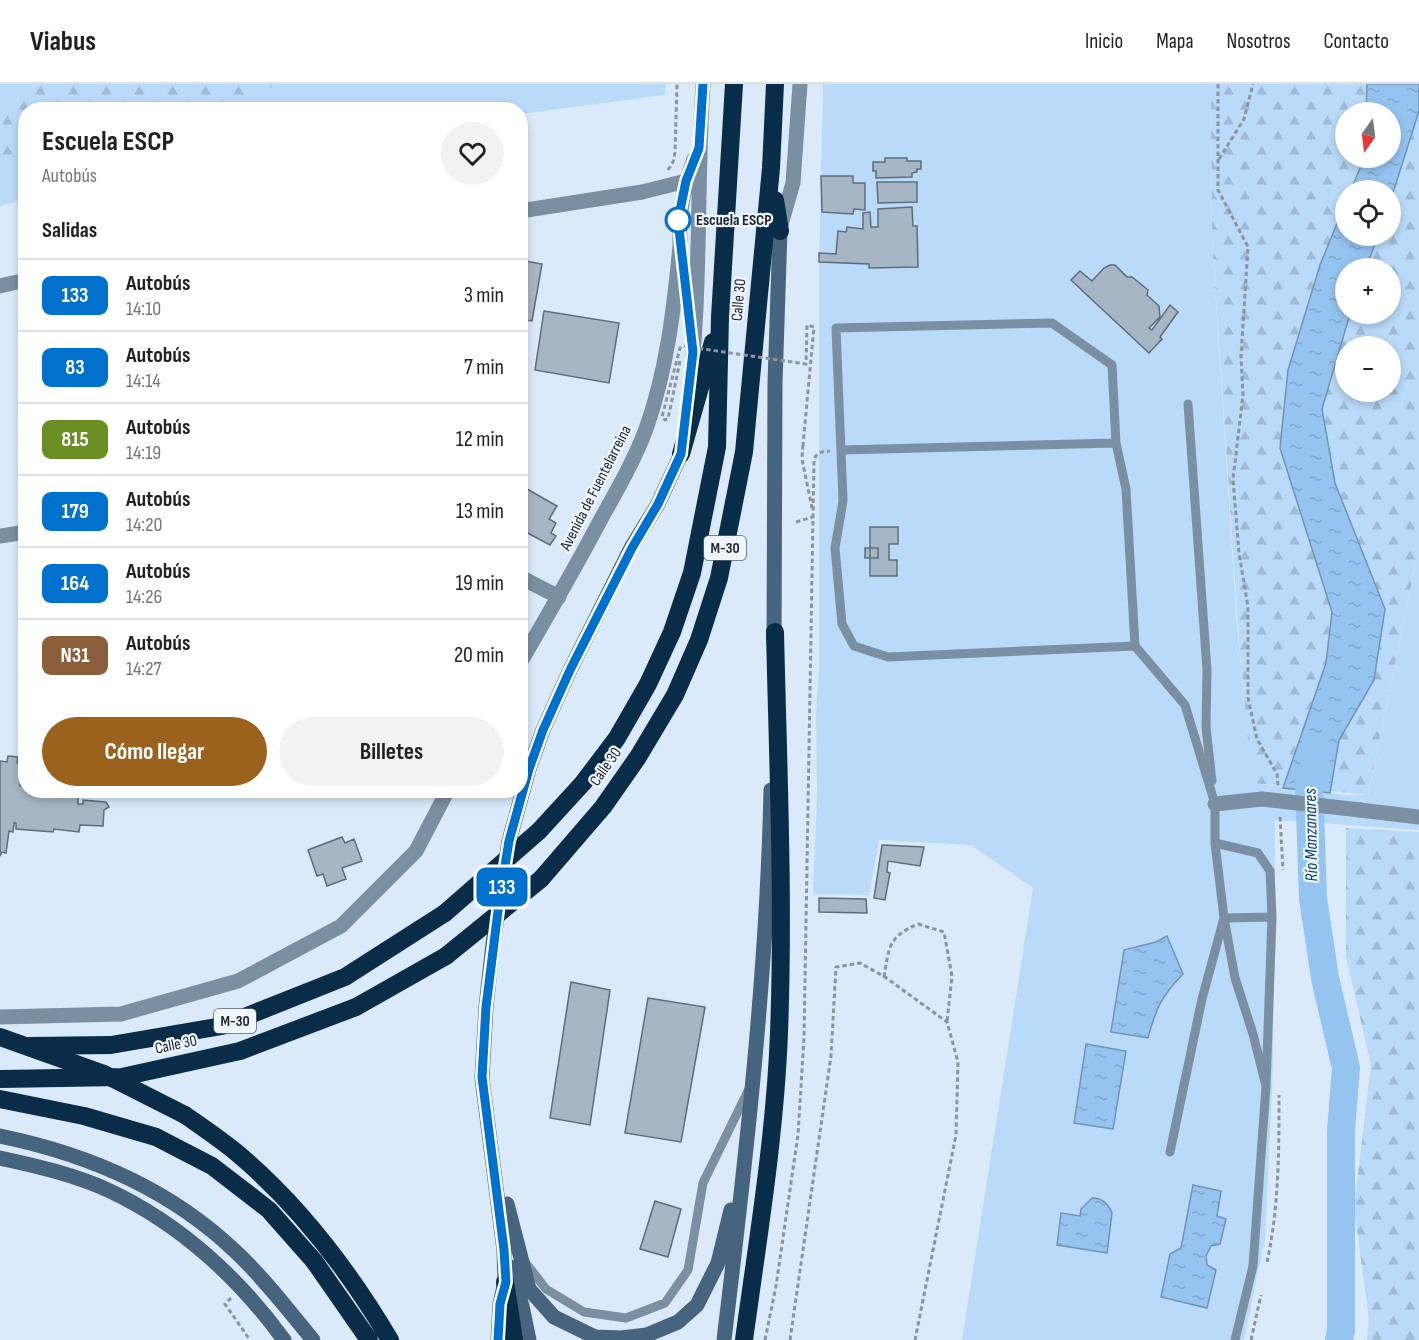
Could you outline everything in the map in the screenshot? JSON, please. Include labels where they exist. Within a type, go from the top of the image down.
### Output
[{"type":"highway","name":"Calle 30","points":[[0,1043],[32,1046],[111,1045],[222,1026],[345,976],[445,913],[539,831],[583,783],[617,738],[648,684],[675,622],[692,573],[717,447],[720,317],[734,84]]},
{"type":"highway","name":"Calle 30","points":[[0,1079],[122,1077],[240,1051],[356,1007],[446,956],[541,879],[603,807],[638,757],[675,695],[699,640],[716,589],[744,452],[771,168],[775,84]]},
{"type":"highway","points":[[771,168],[780,231]]},
{"type":"highway","points":[[681,454],[720,317]]},
{"type":"highway","points":[[744,1340],[771,1143],[779,1034],[782,924],[775,632]]},
{"type":"highway","points":[[0,1037],[104,1074],[185,1115],[237,1153],[284,1198],[331,1251],[365,1298],[390,1340]]},
{"type":"highway","points":[[0,1099],[84,1116],[156,1137],[212,1166],[269,1210],[314,1261],[369,1340]]},
{"type":"highway","points":[[506,1282],[514,1340]]},
{"type":"street","points":[[528,773],[543,730],[571,668],[632,548],[658,504],[681,454],[693,352],[703,84]]},
{"type":"street","points":[[724,1340],[753,1082],[770,835],[775,632],[774,406],[780,231],[793,183],[800,84]]},
{"type":"street","name":"Avenida de Fuentelarreina","points":[[693,352],[678,220],[686,181],[699,148]]},
{"type":"street","points":[[528,210],[642,192],[686,181]]},
{"type":"street","points":[[642,192],[681,202]]},
{"type":"street","name":"Avenida de Fuentelarreina","points":[[528,650],[560,597],[625,476],[646,430],[666,358],[680,246]]},
{"type":"street","points":[[0,286],[18,282]]},
{"type":"street","points":[[0,536],[18,533]]},
{"type":"street","points":[[528,582],[560,597]]},
{"type":"street","points":[[0,1017],[121,1014],[238,981],[341,926],[416,851],[444,798]]},
{"type":"street","points":[[498,1340],[500,1304],[506,1282],[495,1167],[482,1077],[492,945],[509,841],[521,798]]},
{"type":"street","points":[[1215,804],[1262,799],[1419,817]]},
{"type":"street","points":[[0,1136],[48,1147],[102,1165],[134,1179],[173,1201],[236,1252],[314,1340]]},
{"type":"street","points":[[495,1167],[529,1289],[554,1317],[595,1337],[621,1338],[647,1335],[678,1322],[697,1305],[718,1263],[745,1156]]},
{"type":"street","points":[[0,1158],[58,1172],[110,1191],[162,1221],[184,1236],[242,1288],[284,1340]]},
{"type":"street","points":[[504,1250],[522,1306],[529,1340]]},
{"type":"lane","points":[[1135,646],[888,657],[854,646],[842,624],[835,548],[843,501],[836,328],[1052,323],[1112,365],[1116,443],[1126,489],[1135,646],[1185,705],[1215,804]]},
{"type":"lane","points":[[1188,404],[1207,670],[1206,727],[1215,804],[1215,843],[1234,978],[1253,1034],[1266,1086]]},
{"type":"lane","points":[[841,450],[1116,443]]},
{"type":"lane","points":[[1215,843],[1258,853],[1270,871],[1272,917],[1266,1086],[1253,1266],[1235,1340]]},
{"type":"lane","points":[[1224,918],[1272,917]]},
{"type":"lane","points":[[1170,1152],[1202,999],[1224,918]]},
{"type":"lane","points":[[520,1255],[546,1289],[584,1312],[626,1318],[665,1303],[688,1270],[704,1183],[753,1082]]},
{"type":"path","points":[[662,174],[673,162],[677,84]]},
{"type":"path","points":[[1218,84],[1218,190],[1248,247],[1241,356],[1243,395],[1233,479],[1239,553],[1248,607],[1248,698],[1257,740],[1277,774],[1279,797]]},
{"type":"path","points":[[1218,164],[1221,153],[1244,119],[1253,84]]},
{"type":"path","points":[[680,361],[669,418],[665,420],[662,417],[680,348],[683,346],[806,364],[807,325],[814,327],[802,459],[813,517]]},
{"type":"path","points":[[765,1340],[776,1286],[798,1136],[804,1038],[814,460],[819,452],[841,450]]},
{"type":"path","points":[[796,522],[813,517]]},
{"type":"path","points":[[1280,808],[1284,853],[1283,874]]},
{"type":"path","points":[[884,977],[889,948],[901,931],[918,924],[944,932],[952,976],[947,1022],[958,1062],[956,1136],[915,1340]]},
{"type":"path","points":[[790,1340],[831,1056],[836,967],[860,963],[884,977],[947,1022]]},
{"type":"path","points":[[1267,1263],[1272,1240],[1279,1157],[1280,1092]]},
{"type":"path","points":[[1251,1340],[1262,1285]]},
{"type":"path","points":[[242,1288],[225,1304],[250,1340]]},
{"type":"green space","points":[[0,84],[666,84],[665,95],[528,113],[528,102],[18,102],[18,201],[0,206]]},
{"type":"green space","points":[[43,84],[280,84],[238,102],[18,102],[18,162],[0,166],[0,102]]},
{"type":"green space","points":[[823,84],[1211,84],[1212,238],[1237,628],[1253,783],[1344,795],[1368,795],[1419,547],[1419,830],[1275,820],[1273,1069],[1265,1238],[1244,1340],[962,1340],[1033,888],[971,845],[879,840],[869,895],[813,894],[819,666],[819,272]]},
{"type":"green space","points":[[1211,84],[1419,84],[1419,547],[1368,795],[1252,783],[1239,640],[1212,238]]},
{"type":"green space","points":[[1346,828],[1419,832],[1419,1340],[1367,1340],[1369,1320],[1354,1207],[1371,1065],[1346,957]]},
{"type":"water","points":[[1367,84],[1419,84],[1419,111],[1401,168],[1401,102],[1366,102]]},
{"type":"water","points":[[1360,168],[1401,168],[1397,180],[1355,180]]},
{"type":"water","points":[[1335,228],[1335,246],[1374,246],[1370,258],[1335,258],[1335,324],[1347,324],[1344,336],[1335,336],[1335,365],[1322,409],[1335,483],[1385,609],[1374,680],[1339,740],[1330,793],[1283,788],[1326,663],[1332,612],[1280,448],[1288,370],[1320,265]]},
{"type":"water","points":[[1167,936],[1183,974],[1160,1003],[1148,1038],[1111,1032],[1124,950],[1156,942]]},
{"type":"water","points":[[1086,1044],[1126,1051],[1113,1129],[1074,1123]]},
{"type":"water","points":[[1193,1185],[1221,1191],[1217,1216],[1226,1219],[1220,1244],[1211,1246],[1206,1256],[1207,1265],[1216,1270],[1207,1308],[1161,1297],[1170,1254],[1181,1248]]},
{"type":"water","points":[[1092,1198],[1105,1202],[1112,1213],[1107,1253],[1057,1245],[1061,1213],[1080,1216],[1081,1209]]},
{"type":"building","points":[[885,158],[907,158],[907,161],[921,161],[921,169],[912,173],[912,177],[876,178],[873,162],[885,162]]},
{"type":"building","points":[[821,176],[853,176],[853,183],[865,183],[865,210],[854,209],[853,214],[822,212]]},
{"type":"building","points":[[877,182],[917,182],[917,202],[878,203]]},
{"type":"building","points":[[912,207],[913,226],[917,226],[918,267],[869,268],[869,264],[819,262],[819,253],[836,254],[838,231],[846,232],[847,227],[863,229],[863,213],[870,212],[871,227],[878,227],[878,209]]},
{"type":"building","points":[[528,261],[542,264],[532,321],[528,320]]},
{"type":"building","points":[[1110,265],[1115,265],[1127,277],[1132,277],[1148,290],[1147,295],[1159,306],[1160,317],[1149,328],[1152,330],[1170,305],[1178,312],[1160,337],[1162,339],[1149,353],[1071,280],[1080,271],[1092,281]]},
{"type":"building","points":[[544,311],[619,323],[609,383],[535,370]]},
{"type":"building","points":[[528,490],[557,506],[549,519],[556,523],[551,533],[556,536],[550,545],[528,533]]},
{"type":"building","points":[[870,527],[898,527],[898,544],[889,544],[889,560],[897,560],[897,576],[870,576]]},
{"type":"building","points":[[865,548],[878,548],[878,558],[865,558]]},
{"type":"building","points":[[8,756],[18,757],[18,798],[78,798],[78,804],[83,804],[83,800],[106,802],[109,807],[104,810],[103,826],[80,825],[79,832],[54,829],[53,832],[16,829],[16,823],[14,823],[13,832],[9,831],[6,853],[2,852],[0,856],[0,761],[7,762]]},
{"type":"building","points":[[342,837],[345,843],[354,839],[362,861],[342,868],[346,879],[327,886],[323,874],[317,876],[308,850]]},
{"type":"building","points":[[882,845],[924,847],[920,866],[888,861],[887,872],[890,873],[885,900],[874,898]]},
{"type":"building","points":[[819,898],[866,899],[867,913],[819,912]]},
{"type":"building","points":[[571,982],[610,990],[590,1125],[550,1118]]},
{"type":"building","points":[[648,998],[705,1007],[681,1142],[625,1133]]},
{"type":"building","points":[[655,1201],[681,1209],[668,1257],[640,1249]]},
{"type":"waterway","name":"Río Manzanares","points":[[1318,753],[1309,783],[1313,898],[1325,978],[1346,1068],[1341,1131],[1341,1330],[1339,1340]]},
{"type":"bus line","name":"133","points":[[528,773],[543,730],[571,668],[632,548],[658,504],[681,454],[693,352],[678,220],[686,181],[699,148],[703,84]]},
{"type":"bus line","name":"133","points":[[498,1340],[500,1304],[506,1282],[495,1167],[482,1077],[492,945],[509,841],[521,798]]},
{"type":"place","name":"Escuela ESCP","points":[[678,220]]}]
